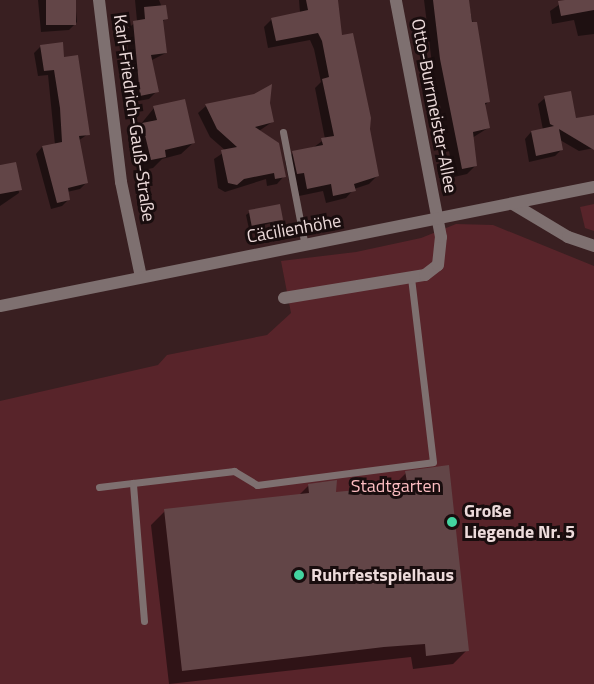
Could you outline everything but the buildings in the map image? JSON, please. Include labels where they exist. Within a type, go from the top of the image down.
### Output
[{"type":"street","name":"Karl-Friedrich-Gauß-Straße","points":[[99,0],[121,182],[141,277]]},
{"type":"street","name":"Otto-Burrmeister-Allee","points":[[396,0],[441,237],[438,265],[425,275],[411,278]]},
{"type":"street","name":"Cäcilienhöhe","points":[[0,306],[594,187]]},
{"type":"street","points":[[513,204],[568,237],[594,246]]},
{"type":"street","points":[[284,298],[411,278]]},
{"type":"lane","points":[[283,132],[305,246]]},
{"type":"lane","points":[[99,487],[234,471],[257,485],[433,462],[411,278]]},
{"type":"lane","points":[[133,483],[144,621]]},
{"type":"green space","points":[[594,204],[594,231],[585,228],[580,207]]},
{"type":"green space","name":"Stadtgarten","points":[[456,224],[493,225],[594,266],[594,684],[0,684],[0,401],[158,365],[167,355],[267,335],[291,313],[281,261],[356,252],[421,238]]},
{"type":"place","name":"Große Liegende Nr. 5","points":[[452,522]]},
{"type":"place","name":"Ruhrfestspielhaus","points":[[299,575]]}]
